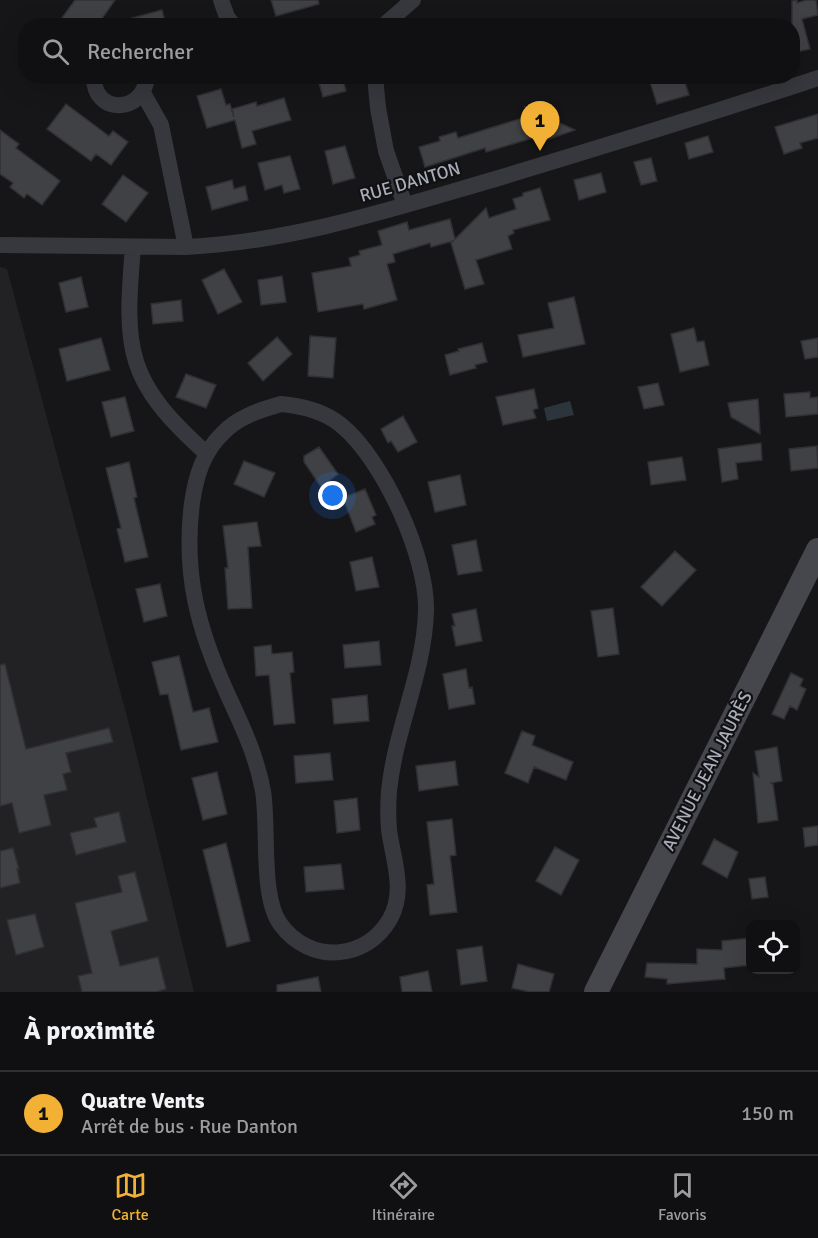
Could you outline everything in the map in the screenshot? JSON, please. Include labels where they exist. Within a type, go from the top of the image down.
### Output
[{"type":"main road","name":"AVENUE JEAN JAURÈS","points":[[597,992],[818,550]]},
{"type":"street","points":[[221,0],[228,18]]},
{"type":"street","points":[[392,18],[413,0]]},
{"type":"street","name":"RUE DANTON","points":[[800,84],[818,78]]},
{"type":"street","points":[[95,84],[100,96],[114,105],[131,104],[138,99],[145,85]]},
{"type":"street","points":[[376,84],[386,151],[405,205]]},
{"type":"street","name":"RUE DANTON","points":[[0,245],[186,247],[297,234],[560,159],[799,84]]},
{"type":"street","points":[[145,85],[161,125],[186,247]]},
{"type":"street","points":[[133,248],[128,314],[129,338],[135,362],[143,382],[157,404],[178,428],[206,453]]},
{"type":"street","points":[[281,405],[300,406],[322,413],[342,425],[371,458],[401,512],[415,553],[426,609],[424,627],[392,767],[389,792],[388,822],[398,881],[398,898],[392,915],[375,939],[362,947],[345,952],[316,950],[300,943],[279,922],[272,908],[268,893],[266,821],[256,762],[251,742],[227,693],[205,639],[190,573],[188,538],[194,491],[206,453],[224,431],[260,411],[281,405]]},
{"type":"shaded area","points":[[0,267],[7,269],[130,728],[194,992],[0,992]]},
{"type":"shaded area","points":[[570,401],[574,415],[547,421],[544,408]]},
{"type":"building","points":[[75,0],[115,0],[103,18],[62,18]]},
{"type":"building","points":[[271,0],[318,0],[319,4],[276,16]]},
{"type":"building","points":[[797,0],[797,3],[816,0],[818,15],[802,19],[810,49],[800,51],[800,18],[792,18],[792,1]]},
{"type":"building","points":[[162,10],[164,18],[132,18]]},
{"type":"building","points":[[319,84],[344,84],[346,91],[323,97]]},
{"type":"building","points":[[651,84],[686,84],[689,95],[657,104]]},
{"type":"building","points":[[221,89],[226,105],[230,104],[234,117],[232,109],[256,102],[257,106],[284,98],[291,120],[252,131],[256,144],[242,148],[235,120],[207,128],[197,96]]},
{"type":"building","points":[[66,104],[109,136],[113,131],[128,142],[111,165],[96,154],[91,161],[47,129]]},
{"type":"building","points":[[525,107],[575,130],[538,143],[536,137],[486,152],[485,148],[425,167],[419,147],[440,141],[439,137],[456,132],[458,138],[529,116]]},
{"type":"building","points":[[818,114],[818,138],[800,143],[802,148],[784,154],[775,127]]},
{"type":"building","points":[[0,130],[19,144],[16,148],[60,181],[42,205],[27,194],[24,198],[10,187],[13,183],[0,174]]},
{"type":"building","points":[[708,136],[713,152],[689,159],[685,143]]},
{"type":"building","points":[[345,146],[355,178],[333,184],[325,151]]},
{"type":"building","points":[[290,156],[300,189],[284,193],[282,185],[265,190],[258,163]]},
{"type":"building","points":[[651,158],[657,181],[641,185],[634,162]]},
{"type":"building","points":[[601,173],[606,192],[579,200],[574,180]]},
{"type":"building","points":[[123,175],[148,193],[126,222],[102,204]]},
{"type":"building","points":[[232,180],[234,189],[245,186],[248,200],[212,210],[206,187]]},
{"type":"building","points":[[540,188],[550,220],[513,230],[514,233],[508,236],[512,249],[476,260],[484,284],[465,289],[451,243],[453,241],[431,247],[430,243],[393,254],[395,262],[387,264],[397,300],[364,309],[363,304],[318,312],[312,273],[351,266],[349,258],[360,255],[359,251],[382,245],[378,231],[407,222],[409,230],[450,219],[455,239],[486,208],[489,218],[516,209],[513,199]]},
{"type":"building","points":[[224,269],[242,302],[218,314],[202,280]]},
{"type":"building","points":[[282,276],[286,302],[261,305],[258,280]]},
{"type":"building","points":[[81,277],[88,307],[66,312],[59,283]]},
{"type":"building","points":[[574,297],[585,344],[523,357],[518,335],[554,328],[548,303]]},
{"type":"building","points":[[181,300],[183,321],[153,324],[151,304]]},
{"type":"building","points":[[694,328],[697,342],[704,341],[709,365],[680,372],[671,334]]},
{"type":"building","points":[[310,336],[336,338],[333,378],[308,376]]},
{"type":"building","points":[[277,337],[292,354],[263,381],[248,363]]},
{"type":"building","points":[[101,338],[110,370],[67,381],[59,349]]},
{"type":"building","points":[[818,338],[818,357],[805,359],[801,341]]},
{"type":"building","points":[[482,343],[487,362],[475,365],[476,368],[450,375],[445,355]]},
{"type":"building","points":[[186,374],[216,385],[206,408],[176,397]]},
{"type":"building","points":[[658,383],[664,405],[644,409],[638,387]]},
{"type":"building","points":[[534,389],[538,408],[533,410],[536,418],[503,425],[496,397]]},
{"type":"building","points":[[810,392],[810,398],[818,397],[818,414],[786,417],[784,394]]},
{"type":"building","points":[[125,397],[134,431],[111,437],[102,402]]},
{"type":"building","points":[[758,399],[760,434],[731,417],[728,403]]},
{"type":"building","points":[[403,416],[417,442],[398,452],[391,441],[388,443],[381,429]]},
{"type":"building","points":[[761,443],[762,460],[736,463],[738,479],[722,482],[718,449]]},
{"type":"building","points":[[817,446],[818,468],[791,471],[789,449]]},
{"type":"building","points":[[319,447],[338,474],[321,487],[304,462],[304,456]]},
{"type":"building","points":[[682,457],[686,480],[651,485],[648,462]]},
{"type":"building","points":[[244,461],[275,473],[264,497],[234,484]]},
{"type":"building","points":[[129,462],[137,497],[134,498],[148,557],[125,562],[117,529],[121,528],[106,468]]},
{"type":"building","points":[[460,475],[466,505],[435,512],[428,482]]},
{"type":"building","points":[[365,489],[376,515],[372,517],[375,524],[356,532],[343,498]]},
{"type":"building","points":[[257,522],[261,546],[248,547],[252,608],[228,609],[225,568],[228,568],[223,526]]},
{"type":"building","points":[[476,540],[482,571],[458,575],[452,545]]},
{"type":"building","points":[[675,551],[696,570],[662,606],[641,587]]},
{"type":"building","points":[[372,557],[379,587],[356,591],[350,562]]},
{"type":"building","points":[[160,584],[167,616],[144,622],[136,589]]},
{"type":"building","points":[[613,608],[619,654],[598,657],[591,611]]},
{"type":"building","points":[[476,609],[482,641],[456,646],[452,614]]},
{"type":"building","points":[[379,641],[381,665],[345,668],[343,645]]},
{"type":"building","points":[[271,645],[272,654],[292,652],[294,672],[290,673],[295,723],[274,725],[269,675],[256,676],[254,647]]},
{"type":"building","points":[[179,656],[193,712],[209,708],[218,742],[181,750],[168,694],[160,695],[152,662]]},
{"type":"building","points":[[5,664],[26,749],[109,728],[113,742],[66,753],[71,772],[63,774],[67,790],[44,795],[51,825],[19,833],[12,803],[0,806],[0,665]]},
{"type":"building","points":[[466,669],[469,688],[472,687],[475,704],[449,709],[443,674]]},
{"type":"building","points":[[791,673],[803,679],[800,686],[806,689],[797,710],[790,706],[784,719],[772,714]]},
{"type":"building","points":[[367,695],[369,721],[334,724],[332,699]]},
{"type":"building","points":[[522,731],[535,736],[532,745],[573,762],[566,780],[534,767],[528,783],[505,773]]},
{"type":"building","points":[[777,747],[782,781],[771,783],[778,820],[758,823],[753,773],[759,777],[755,751]]},
{"type":"building","points":[[330,753],[333,780],[296,783],[294,756]]},
{"type":"building","points":[[455,761],[458,785],[419,791],[416,766]]},
{"type":"building","points":[[217,772],[227,814],[203,820],[192,778]]},
{"type":"building","points":[[357,798],[360,830],[337,833],[334,801]]},
{"type":"building","points":[[119,812],[126,842],[76,855],[70,833],[97,827],[94,818]]},
{"type":"building","points":[[452,819],[456,855],[450,856],[457,912],[430,915],[427,885],[434,884],[427,822]]},
{"type":"building","points":[[818,826],[818,845],[805,847],[803,828]]},
{"type":"building","points":[[714,839],[738,852],[727,878],[702,864]]},
{"type":"building","points":[[226,843],[250,941],[227,947],[203,850]]},
{"type":"building","points":[[555,847],[579,860],[561,895],[536,881]]},
{"type":"building","points":[[13,848],[20,883],[0,888],[0,851]]},
{"type":"building","points":[[341,864],[344,889],[306,892],[304,867]]},
{"type":"building","points":[[135,872],[148,921],[111,931],[120,966],[158,957],[166,989],[156,992],[82,992],[78,976],[92,973],[75,903],[122,892],[118,876]]},
{"type":"building","points":[[765,877],[768,897],[752,899],[749,879]]},
{"type":"building","points":[[35,914],[44,947],[16,955],[7,920]]},
{"type":"building","points":[[746,938],[746,965],[724,968],[725,979],[667,984],[667,979],[645,977],[647,963],[697,964],[697,949],[722,950],[722,941]]},
{"type":"building","points":[[482,946],[487,981],[461,985],[457,950]]},
{"type":"building","points":[[518,964],[554,974],[549,992],[530,992],[512,988]]},
{"type":"building","points":[[428,971],[432,992],[402,992],[400,977]]},
{"type":"building","points":[[318,977],[321,992],[277,992],[277,985]]},
{"type":"place","name":"Quatre Vents","points":[[540,151]]}]
